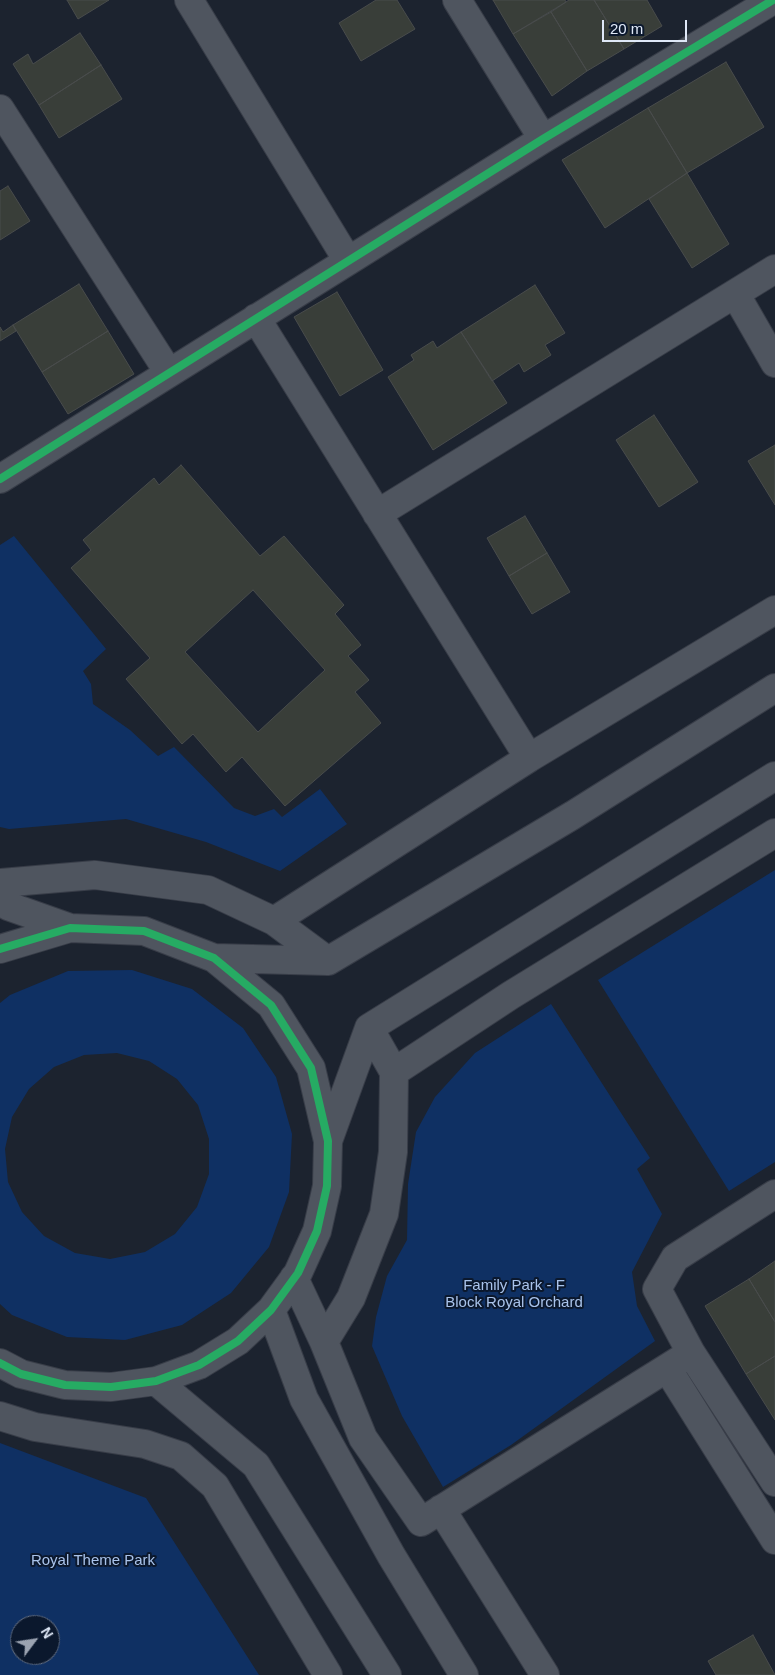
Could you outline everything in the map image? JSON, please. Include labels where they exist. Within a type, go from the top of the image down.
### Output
[{"type":"street","points":[[189,0],[348,260]]},
{"type":"street","points":[[457,0],[542,138]]},
{"type":"street","points":[[0,479],[542,138],[773,0]]},
{"type":"street","points":[[0,109],[169,373]]},
{"type":"street","points":[[377,514],[775,270]]},
{"type":"street","points":[[736,294],[775,363]]},
{"type":"street","points":[[256,318],[529,758]]},
{"type":"street","points":[[274,921],[529,758],[775,610]]},
{"type":"street","points":[[214,958],[328,961],[573,815],[775,688]]},
{"type":"street","points":[[328,1141],[369,1028],[775,776]]},
{"type":"street","points":[[394,1072],[511,995],[575,958],[775,833]]},
{"type":"street","points":[[0,883],[96,876],[208,890],[274,921],[328,961]]},
{"type":"street","points":[[0,901],[8,906],[70,928],[144,931],[214,958],[271,1005],[311,1068],[328,1141],[327,1186],[317,1231],[298,1273],[271,1310],[238,1341],[199,1365],[156,1381],[111,1387],[66,1385],[21,1374],[0,1363]]},
{"type":"street","points":[[0,949],[70,928]]},
{"type":"street","points":[[324,1342],[351,1298],[384,1214],[393,1152],[394,1072],[369,1028]]},
{"type":"street","points":[[774,1478],[691,1353],[657,1290],[675,1258],[775,1194]]},
{"type":"street","points":[[294,1278],[324,1342],[363,1438],[421,1522],[691,1353]]},
{"type":"street","points":[[271,1310],[304,1399],[390,1555],[464,1675]]},
{"type":"street","points":[[668,1368],[775,1540]]},
{"type":"street","points":[[156,1381],[256,1465],[386,1675]]},
{"type":"street","points":[[0,1416],[35,1427],[145,1444],[181,1456],[215,1486],[328,1675]]},
{"type":"street","points":[[441,1509],[545,1675]]},
{"type":"green space","points":[[14,536],[106,649],[83,671],[91,684],[93,704],[130,730],[158,756],[174,747],[234,808],[255,816],[274,809],[282,817],[320,789],[347,824],[280,871],[206,842],[126,819],[9,829],[0,827],[0,545]]},
{"type":"green space","points":[[775,870],[775,1162],[729,1191],[598,980]]},
{"type":"green space","points":[[132,970],[192,989],[243,1028],[276,1077],[292,1134],[289,1192],[269,1247],[231,1293],[182,1325],[125,1340],[67,1337],[12,1315],[0,1304],[0,1003],[10,995],[68,971]],"holes":[[[117,1053],[149,1061],[177,1079],[198,1105],[209,1139],[209,1174],[197,1207],[175,1234],[145,1252],[110,1259],[75,1253],[44,1236],[22,1212],[8,1182],[5,1149],[12,1117],[29,1089],[54,1067],[84,1055]]]},
{"type":"green space","name":"Family Park - F Block Royal Orchard","points":[[551,1004],[650,1158],[637,1169],[662,1214],[632,1272],[637,1306],[655,1341],[511,1445],[443,1487],[402,1416],[372,1346],[376,1317],[387,1276],[407,1240],[408,1184],[416,1132],[435,1097],[475,1053]]},
{"type":"green space","name":"Royal Theme Park","points":[[0,1443],[146,1498],[259,1675],[0,1675]]},
{"type":"building","points":[[67,0],[109,0],[78,19]]},
{"type":"building","points":[[376,0],[397,0],[415,29],[361,61],[339,23]]},
{"type":"building","points":[[493,0],[565,0],[566,2],[513,34]]},
{"type":"building","points":[[569,0],[594,0],[624,49],[587,71],[551,12]]},
{"type":"building","points":[[594,0],[647,0],[662,26],[624,49]]},
{"type":"building","points":[[551,12],[587,71],[552,96],[513,34]]},
{"type":"building","points":[[80,33],[101,65],[39,105],[13,64],[28,54],[33,64]]},
{"type":"building","points":[[726,62],[764,127],[687,173],[648,108]]},
{"type":"building","points":[[101,65],[122,99],[59,138],[39,105]]},
{"type":"building","points":[[648,108],[687,173],[605,228],[562,160]]},
{"type":"building","points":[[687,173],[729,244],[692,268],[649,199]]},
{"type":"building","points":[[8,186],[30,221],[0,240],[0,191]]},
{"type":"building","points":[[79,284],[108,331],[42,372],[13,325]]},
{"type":"building","points":[[535,285],[565,333],[545,345],[551,355],[524,372],[519,363],[492,381],[461,332]]},
{"type":"building","points":[[337,292],[383,370],[340,396],[294,317]]},
{"type":"building","points":[[13,325],[16,331],[0,341],[0,327],[3,332]]},
{"type":"building","points":[[108,331],[134,374],[68,414],[42,372]]},
{"type":"building","points":[[461,332],[507,403],[433,450],[388,377],[414,360],[411,355],[433,341],[437,348]]},
{"type":"building","points":[[654,415],[698,482],[659,507],[616,440]]},
{"type":"building","points":[[775,445],[775,505],[748,461]]},
{"type":"building","points":[[181,465],[260,556],[284,536],[344,605],[335,614],[361,645],[348,656],[369,680],[355,692],[381,723],[285,806],[242,757],[226,772],[193,734],[182,744],[126,679],[150,658],[71,568],[91,550],[83,540],[154,478],[159,485]],"holes":[[[253,590],[325,670],[258,732],[185,652]]]},
{"type":"building","points":[[525,516],[547,553],[509,576],[487,538]]},
{"type":"building","points":[[547,553],[570,592],[532,614],[509,576]]},
{"type":"building","points":[[775,1261],[775,1322],[749,1279]]},
{"type":"building","points":[[749,1279],[775,1322],[775,1356],[746,1374],[705,1306]]},
{"type":"building","points":[[775,1356],[775,1420],[746,1374]]},
{"type":"building","points":[[753,1635],[775,1675],[716,1675],[708,1661]]},
{"type":"cycle path","points":[[0,479],[543,139],[773,0]]},
{"type":"cycle path","points":[[0,949],[70,928],[144,931],[214,958],[271,1005],[311,1068],[328,1141],[327,1186],[317,1231],[298,1273],[271,1310],[238,1341],[199,1365],[156,1381],[111,1387],[65,1385],[21,1374],[0,1363]]}]
